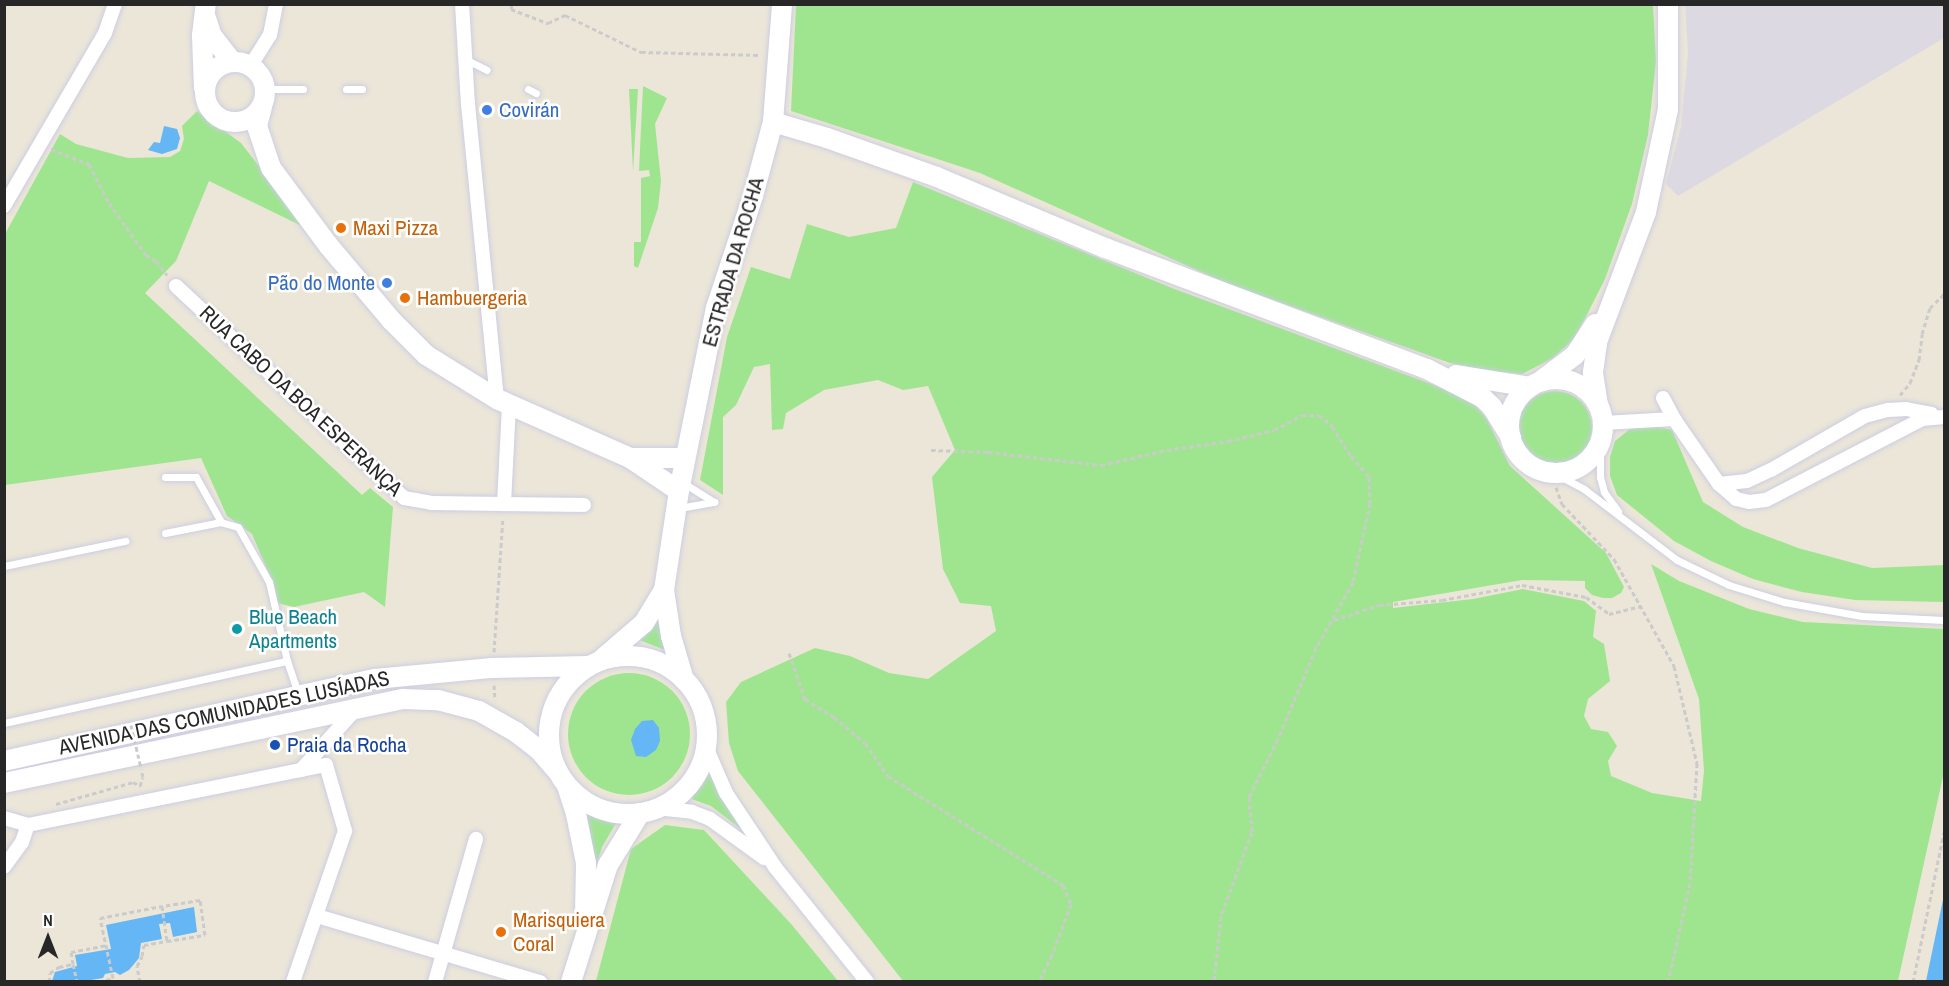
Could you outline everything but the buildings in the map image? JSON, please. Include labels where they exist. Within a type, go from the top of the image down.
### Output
[{"type":"street","points":[[4,206],[11,181],[41,144],[105,33],[115,4]]},
{"type":"street","points":[[204,92],[210,75],[219,66],[242,63],[270,34],[276,4]]},
{"type":"street","points":[[462,4],[468,104],[503,402],[504,504]]},
{"type":"street","name":"ESTRADA DA ROCHA","points":[[684,680],[668,626],[664,590],[685,458],[716,308],[753,196],[773,122],[782,4]]},
{"type":"street","points":[[773,122],[827,138],[937,177],[1115,252],[1427,369],[1483,398],[1492,407],[1527,463],[1555,480],[1582,465],[1600,443],[1601,414],[1593,360],[1614,291],[1646,212],[1668,109],[1668,4]]},
{"type":"street","points":[[205,9],[212,36],[242,63],[261,76],[264,98],[257,126],[271,168]]},
{"type":"street","points":[[205,9],[202,35],[204,92],[207,106],[220,119],[250,140],[328,245],[392,321],[426,356],[503,402],[630,458],[679,494]]},
{"type":"street","points":[[220,119],[237,123],[247,120],[264,98]]},
{"type":"street","name":"RUA CABO DA BOA ESPERANÇA","points":[[176,286],[404,498],[416,502],[584,505]]},
{"type":"street","points":[[1510,438],[1512,409],[1516,400],[1535,384],[1552,375],[1575,355],[1614,291]]},
{"type":"street","points":[[1427,369],[1483,381],[1535,384],[1558,379],[1578,384],[1586,389],[1601,414]]},
{"type":"street","points":[[1663,398],[1674,419],[1719,484],[1736,499],[1749,502],[1766,500],[1901,428],[1922,419],[1942,417]]},
{"type":"street","points":[[1719,484],[1747,481],[1865,416],[1887,410],[1906,409],[1942,417]]},
{"type":"street","points":[[1601,414],[1674,419]]},
{"type":"street","points":[[630,458],[685,458]]},
{"type":"street","name":"ESTRADA DA ROCHA","points":[[594,664],[644,623],[664,590]]},
{"type":"street","points":[[582,945],[586,863],[578,822],[549,742],[552,712],[566,686],[594,664],[632,656],[664,665],[684,680],[698,699],[704,714],[706,747],[726,793],[775,867],[867,981]]},
{"type":"street","name":"AVENIDA DAS COMUNIDADES LUSÍADAS","points":[[4,761],[387,677],[492,668],[594,664]]},
{"type":"street","name":"AVENIDA DAS COMUNIDADES LUSÍADAS","points":[[4,783],[403,699],[438,700],[478,711],[516,732],[538,750],[562,778]]},
{"type":"street","points":[[301,770],[356,709]]},
{"type":"street","points":[[571,981],[608,865],[648,811],[671,801],[694,778],[706,747]]},
{"type":"street","points":[[4,818],[28,825],[326,765],[345,831],[293,981]]},
{"type":"street","points":[[562,778],[592,805],[624,814],[648,811],[692,812],[711,819],[775,867]]},
{"type":"street","points":[[4,867],[22,842],[28,825]]},
{"type":"street","points":[[435,981],[476,839]]},
{"type":"street","points":[[317,916],[540,981]]},
{"type":"lane","points":[[467,60],[487,70]]},
{"type":"lane","points":[[264,98],[303,89]]},
{"type":"lane","points":[[346,89],[362,89]]},
{"type":"lane","points":[[528,89],[536,93]]},
{"type":"lane","points":[[1600,443],[1600,477],[1604,492],[1625,520]]},
{"type":"lane","points":[[165,477],[196,477],[220,522]]},
{"type":"lane","points":[[1555,480],[1577,484],[1677,560],[1730,585],[1784,603],[1862,615],[1944,620]]},
{"type":"lane","points":[[165,533],[220,522],[238,526],[269,582],[287,661],[299,695]]},
{"type":"lane","points":[[4,566],[125,541]]},
{"type":"lane","points":[[4,723],[287,661]]},
{"type":"path","points":[[512,4],[511,9],[548,23],[565,15],[641,52],[779,55]]},
{"type":"path","points":[[41,144],[64,156],[89,164],[109,203],[146,255],[156,261],[176,286]]},
{"type":"path","points":[[1887,410],[1910,383],[1919,360],[1922,334],[1930,308],[1944,294]]},
{"type":"path","points":[[931,450],[988,452],[1101,465],[1167,450],[1228,441],[1274,430],[1302,415],[1318,415],[1332,426],[1351,456],[1369,477],[1370,503],[1353,582],[1334,620],[1316,648],[1278,739],[1249,797],[1252,832],[1221,916],[1214,981]]},
{"type":"path","points":[[1555,480],[1562,504],[1614,559],[1674,666],[1697,763],[1690,883],[1668,981]]},
{"type":"path","points":[[496,721],[492,668],[504,504]]},
{"type":"path","points":[[1334,620],[1379,605],[1442,600],[1522,585],[1586,597],[1609,614],[1640,606]]},
{"type":"path","points":[[789,653],[805,699],[834,717],[865,743],[888,776],[1063,885],[1071,904],[1052,955],[1039,981]]},
{"type":"path","points":[[50,821],[51,805],[133,782],[140,786],[143,777],[131,725],[119,698]]},
{"type":"path","points":[[1912,981],[1944,832]]},
{"type":"path","points":[[1937,868],[1944,869]]},
{"type":"path","points":[[99,981],[113,978],[100,918],[200,900],[205,935],[144,945],[137,966],[140,981]]},
{"type":"path","points":[[162,906],[167,941]]},
{"type":"path","points":[[77,981],[71,952],[107,947]]},
{"type":"path","points":[[49,981],[50,973],[73,964]]},
{"type":"shaded area","points":[[1685,5],[1944,5],[1944,38],[1678,196],[1666,184],[1681,127],[1688,53]]},
{"type":"green space","points":[[796,5],[1653,5],[1656,61],[1648,135],[1632,204],[1605,279],[1575,338],[1553,358],[1522,374],[1490,371],[1450,363],[1228,284],[980,173],[791,111]]},
{"type":"green space","points":[[643,86],[667,98],[655,124],[661,181],[658,208],[638,268],[634,266],[634,242],[641,242],[641,178],[650,176],[649,170],[639,171]]},
{"type":"green space","points":[[629,89],[638,89],[633,171]]},
{"type":"green space","points":[[197,111],[241,143],[308,229],[209,181],[176,261],[145,293],[362,495],[370,488],[393,507],[385,607],[364,592],[294,607],[277,603],[273,584],[252,534],[227,516],[201,458],[5,485],[5,234],[60,134],[76,144],[128,158],[170,157],[180,151],[184,139],[182,126]]},
{"type":"green space","points":[[913,182],[1172,288],[1469,398],[1487,419],[1510,466],[1606,553],[1624,587],[1621,593],[1612,598],[1603,598],[1592,595],[1585,588],[1585,581],[1522,580],[1393,602],[1393,608],[1473,599],[1523,589],[1584,601],[1596,611],[1593,637],[1604,644],[1610,681],[1588,699],[1584,716],[1591,729],[1608,732],[1617,746],[1608,761],[1611,776],[1652,793],[1701,801],[1704,771],[1699,699],[1651,564],[1679,581],[1749,609],[1803,622],[1944,629],[1944,772],[1898,981],[903,981],[738,771],[729,743],[726,702],[741,682],[815,648],[850,656],[889,673],[928,679],[996,631],[991,606],[960,603],[943,569],[932,477],[955,450],[928,386],[903,390],[878,380],[824,390],[786,413],[783,429],[772,430],[770,364],[754,367],[736,405],[723,417],[723,495],[700,480],[727,337],[751,267],[790,279],[807,224],[849,237],[896,228]]},
{"type":"green space","points":[[1555,391],[1576,397],[1586,407],[1592,428],[1586,449],[1576,459],[1555,465],[1534,459],[1524,449],[1518,428],[1524,407],[1534,397]]},
{"type":"green space","points":[[1650,425],[1672,430],[1703,502],[1743,527],[1798,548],[1872,568],[1944,565],[1944,602],[1855,600],[1802,592],[1753,579],[1711,561],[1674,541],[1617,495],[1610,476],[1610,457],[1615,441],[1630,429]]},
{"type":"green space","points":[[660,605],[670,652],[634,638]]},
{"type":"green space","points":[[629,673],[652,678],[663,683],[672,691],[680,700],[685,711],[690,734],[685,757],[680,768],[672,777],[663,785],[652,790],[629,795],[606,790],[595,785],[586,777],[578,768],[573,757],[568,734],[573,711],[578,700],[586,691],[595,683],[606,678]]},
{"type":"green space","points":[[706,766],[725,803],[744,826],[741,829],[711,806],[683,796]]},
{"type":"green space","points":[[582,808],[601,815],[619,818],[602,847],[594,874]]},
{"type":"green space","points":[[665,825],[704,830],[792,925],[838,981],[596,981],[631,849]]},
{"type":"water","points":[[164,126],[177,129],[180,138],[177,149],[162,154],[148,150],[154,142],[160,143]]},
{"type":"water","points":[[653,720],[659,728],[660,741],[656,750],[646,757],[636,756],[631,740],[635,729],[642,721]]},
{"type":"water","points":[[1944,895],[1944,981],[1926,981]]},
{"type":"water","points":[[194,907],[197,932],[173,937],[170,923],[159,924],[162,939],[141,943],[139,958],[129,970],[120,975],[115,972],[105,974],[103,978],[85,981],[52,981],[55,972],[77,966],[75,955],[111,949],[106,925]]},
{"type":"place","name":"Covirán","points":[[487,110]]},
{"type":"place","name":"Maxi Pizza","points":[[341,228]]},
{"type":"place","name":"Pão do Monte","points":[[387,283]]},
{"type":"place","name":"Hambuergeria","points":[[405,298]]},
{"type":"place","name":"Blue Beach Apartments","points":[[237,629]]},
{"type":"place","name":"Praia da Rocha","points":[[275,745]]},
{"type":"place","name":"Marisquiera Coral","points":[[501,932]]}]
